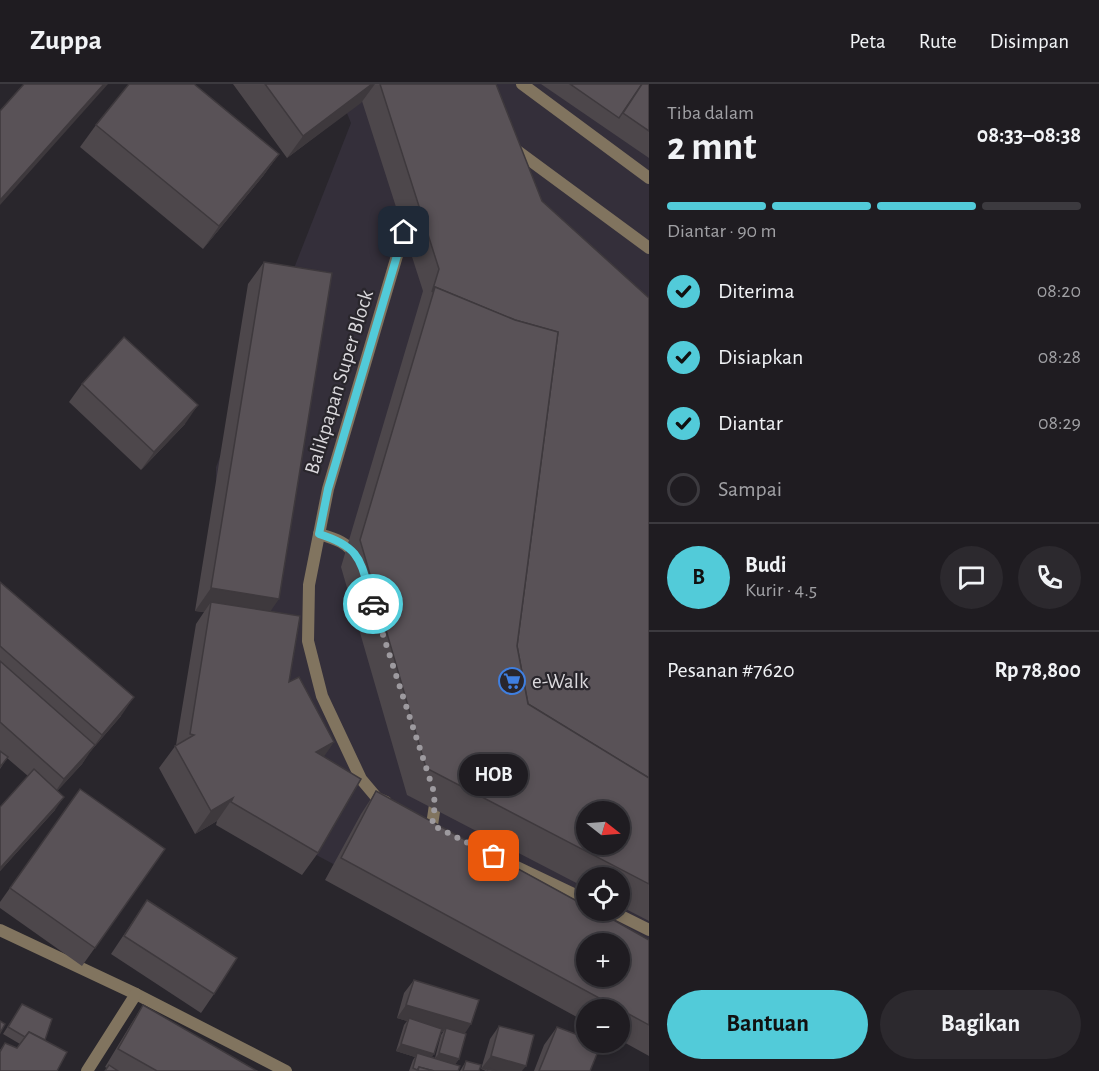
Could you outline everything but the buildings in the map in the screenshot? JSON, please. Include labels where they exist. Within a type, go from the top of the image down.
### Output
[{"type":"street","points":[[522,84],[649,178]]},
{"type":"street","points":[[502,140],[649,248]]},
{"type":"street","name":"Balikpapan Super Block","points":[[395,807],[377,798],[360,779],[322,696],[308,641],[309,585],[328,489],[404,232]]},
{"type":"street","points":[[319,534],[342,541],[350,547],[363,572]]},
{"type":"street","points":[[430,780],[435,805],[431,825]]},
{"type":"street","points":[[476,847],[576,895]]},
{"type":"street","points":[[630,920],[649,930]]},
{"type":"street","points":[[0,930],[136,994],[286,1071]]},
{"type":"street","points":[[87,1071],[136,994]]},
{"type":"shaded area","points":[[335,84],[649,84],[649,988],[564,988],[214,800],[216,467],[351,123]]},
{"type":"way so far","points":[[373,604],[433,789],[435,805],[432,825],[494,856]]},
{"type":"place","name":"e-Walk","points":[[512,681]]},
{"type":"place","name":"HOB","points":[[494,856]]},
{"type":"route","points":[[373,604],[360,561],[350,547],[342,541],[319,534],[328,489],[404,232]]}]
